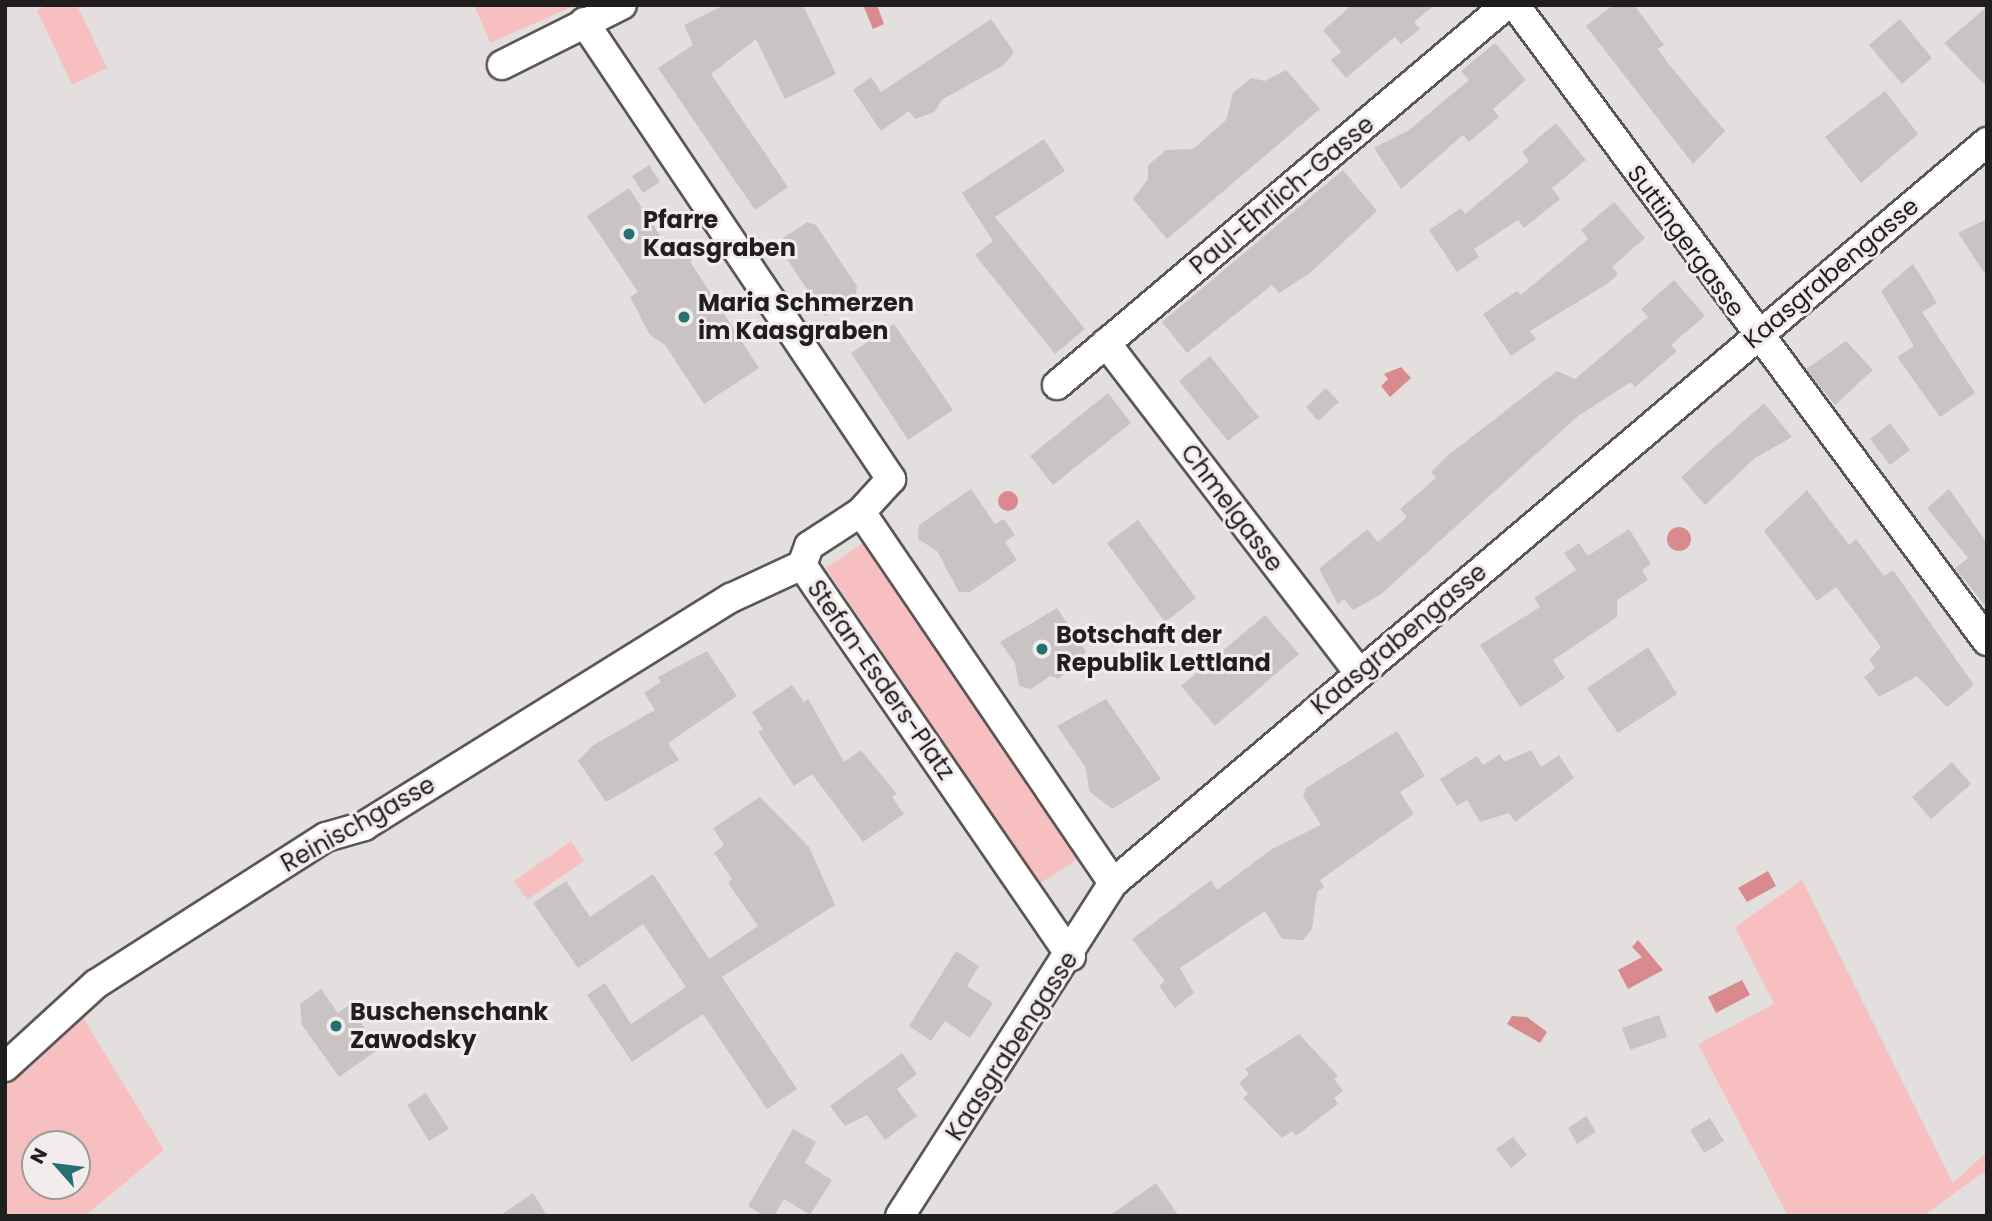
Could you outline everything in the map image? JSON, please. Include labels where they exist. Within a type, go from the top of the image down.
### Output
[{"type":"street","points":[[502,65],[622,5]]},
{"type":"street","name":"Paul-Ehrlich-Gasse","points":[[1057,384],[1506,5]]},
{"type":"street","name":"Suttingergasse","points":[[1515,5],[1756,337],[1987,641]]},
{"type":"street","name":"Stefan-Esders-Platz","points":[[584,22],[891,479],[861,512],[809,546],[802,565],[1071,957]]},
{"type":"street","name":"Kaasgrabengasse","points":[[900,1216],[1071,957],[1113,883],[1987,142]]},
{"type":"street","name":"Chmelgasse","points":[[1106,343],[1359,673]]},
{"type":"street","points":[[861,512],[1113,883]]},
{"type":"street","name":"Reinischgasse","points":[[5,1067],[96,984],[326,837],[364,826],[731,598],[802,565]]},
{"type":"shaded area","points":[[48,5],[77,5],[107,68],[72,85],[37,10]]},
{"type":"shaded area","points":[[474,5],[576,5],[490,43]]},
{"type":"shaded area","points":[[863,5],[877,5],[884,24],[873,29]]},
{"type":"shaded area","points":[[1401,367],[1411,378],[1390,397],[1381,386],[1388,379],[1384,374]]},
{"type":"shaded area","points":[[1008,491],[1015,494],[1018,501],[1015,508],[1008,511],[1001,508],[998,501],[1001,494]]},
{"type":"shaded area","points":[[1679,527],[1687,531],[1691,539],[1687,547],[1679,551],[1671,547],[1667,539],[1671,531]]},
{"type":"shaded area","points":[[864,542],[1078,859],[1039,884],[826,568]]},
{"type":"shaded area","points":[[571,841],[584,861],[527,900],[514,881]]},
{"type":"shaded area","points":[[1768,871],[1776,886],[1747,902],[1738,888]]},
{"type":"shaded area","points":[[1802,880],[1953,1183],[1987,1152],[1987,1177],[1984,1172],[1923,1216],[1788,1216],[1698,1044],[1774,1004],[1735,927]]},
{"type":"shaded area","points":[[1638,940],[1663,970],[1628,989],[1618,970],[1642,957],[1632,947]]},
{"type":"shaded area","points":[[1742,980],[1750,995],[1716,1013],[1708,997]]},
{"type":"shaded area","points":[[1512,1016],[1527,1017],[1547,1032],[1540,1043],[1507,1024]]},
{"type":"shaded area","points":[[83,1018],[164,1150],[85,1216],[5,1216],[5,1079]]},
{"type":"building","points":[[724,5],[803,5],[836,74],[785,99],[756,39],[711,74],[788,187],[755,210],[658,68],[693,45],[684,25]]},
{"type":"building","points":[[1352,5],[1434,5],[1414,22],[1420,29],[1401,44],[1395,37],[1346,78],[1331,60],[1341,52],[1323,30]]},
{"type":"building","points":[[1613,5],[1634,5],[1664,45],[1658,49],[1667,62],[1725,131],[1693,164],[1586,26]]},
{"type":"building","points":[[1987,7],[1987,87],[1944,43]]},
{"type":"building","points":[[991,19],[1014,52],[1004,65],[943,99],[934,112],[915,119],[909,111],[881,131],[853,90],[871,77],[881,92]]},
{"type":"building","points":[[1900,19],[1932,58],[1902,84],[1869,45]]},
{"type":"building","points":[[1495,43],[1526,80],[1493,109],[1499,117],[1469,142],[1463,135],[1401,189],[1374,148],[1409,130],[1469,80],[1461,71]]},
{"type":"building","points":[[1286,70],[1320,109],[1167,239],[1133,199],[1148,179],[1148,165],[1166,150],[1193,149],[1226,120],[1233,93],[1251,78],[1265,81]]},
{"type":"building","points":[[1885,91],[1918,134],[1861,183],[1825,137]]},
{"type":"building","points":[[1556,123],[1586,160],[1552,188],[1560,199],[1524,228],[1518,220],[1474,249],[1479,257],[1457,272],[1429,230],[1461,208],[1465,214],[1529,161],[1522,152]]},
{"type":"building","points":[[1044,139],[1065,171],[995,217],[1085,329],[1055,354],[975,255],[993,241],[962,193]]},
{"type":"building","points":[[649,165],[660,182],[643,193],[632,176]]},
{"type":"building","points":[[1343,170],[1377,211],[1310,273],[1279,293],[1272,285],[1187,353],[1162,322]]},
{"type":"building","name":"Maria Schmerzen im Kaasgraben","points":[[629,188],[669,249],[695,241],[691,263],[759,368],[704,404],[665,345],[650,335],[630,297],[638,292],[587,216]]},
{"type":"building","points":[[1614,202],[1645,238],[1612,267],[1618,274],[1607,284],[1530,331],[1536,339],[1511,356],[1483,314],[1517,291],[1521,295],[1588,239],[1581,230]]},
{"type":"building","points":[[1987,219],[1987,277],[1958,233]]},
{"type":"building","points":[[807,222],[816,225],[857,286],[856,295],[825,316],[776,243]]},
{"type":"building","points":[[1913,264],[1937,303],[1922,312],[1975,393],[1940,417],[1897,357],[1914,346],[1881,291]]},
{"type":"building","points":[[1674,280],[1705,316],[1671,345],[1677,351],[1635,387],[1631,382],[1578,416],[1380,595],[1353,610],[1344,599],[1338,604],[1319,569],[1367,529],[1378,542],[1407,517],[1400,509],[1436,478],[1431,472],[1447,456],[1557,371],[1575,379],[1648,317],[1641,309]]},
{"type":"building","points":[[894,324],[953,410],[908,440],[851,353]]},
{"type":"building","points":[[1846,341],[1873,370],[1835,405],[1806,369]]},
{"type":"building","points":[[1210,356],[1259,417],[1228,441],[1179,381]]},
{"type":"building","points":[[1326,388],[1339,402],[1318,421],[1306,407]]},
{"type":"building","points":[[1108,393],[1131,423],[1053,485],[1030,456]]},
{"type":"building","points":[[1764,403],[1792,437],[1755,458],[1705,505],[1681,477]]},
{"type":"building","points":[[1890,423],[1910,450],[1890,465],[1870,439]]},
{"type":"building","points":[[971,489],[995,524],[1004,519],[1015,535],[1005,542],[1017,560],[970,592],[959,592],[937,551],[918,539],[919,525]]},
{"type":"building","points":[[1949,489],[1987,543],[1987,608],[1955,568],[1968,558],[1927,508]]},
{"type":"building","points":[[1807,490],[1849,545],[1856,539],[1884,576],[1893,570],[1974,685],[1947,707],[1917,676],[1879,697],[1864,677],[1875,668],[1869,660],[1881,647],[1836,587],[1817,601],[1764,531]]},
{"type":"building","points":[[1138,520],[1196,598],[1165,622],[1107,543]]},
{"type":"building","points":[[1629,529],[1651,564],[1642,570],[1648,580],[1617,600],[1617,617],[1553,660],[1565,678],[1520,707],[1480,645],[1540,607],[1534,598],[1576,570],[1564,553],[1579,543],[1588,556]]},
{"type":"building","points":[[1057,608],[1086,652],[1059,679],[1050,676],[1031,689],[1019,686],[1015,663],[1000,642]]},
{"type":"building","points":[[1265,615],[1299,654],[1215,726],[1181,686]]},
{"type":"building","points":[[1648,647],[1677,694],[1618,733],[1587,688]]},
{"type":"building","points":[[707,651],[737,696],[668,743],[679,760],[606,802],[578,761],[592,746],[655,710],[644,693],[661,682],[658,677]]},
{"type":"building","points":[[792,685],[804,702],[808,699],[844,762],[861,750],[897,794],[892,797],[904,814],[863,842],[812,774],[794,786],[758,732],[763,729],[752,712]]},
{"type":"building","points":[[1106,699],[1161,779],[1112,809],[1089,791],[1086,768],[1057,726]]},
{"type":"building","points":[[1397,731],[1425,776],[1400,792],[1414,814],[1320,880],[1324,887],[1317,892],[1312,929],[1303,940],[1282,939],[1265,911],[1180,968],[1194,993],[1175,1008],[1159,986],[1165,981],[1132,939],[1211,880],[1217,890],[1272,849],[1321,825],[1303,796],[1306,788]]},
{"type":"building","points":[[1531,750],[1541,767],[1559,755],[1574,778],[1515,822],[1509,813],[1480,822],[1467,800],[1457,806],[1440,779],[1477,756],[1483,765],[1500,754],[1504,762]]},
{"type":"building","points":[[1952,762],[1971,784],[1931,819],[1912,797]]},
{"type":"building","points":[[760,797],[809,847],[835,905],[722,977],[797,1089],[767,1109],[703,1014],[632,1062],[587,995],[605,983],[631,1024],[686,987],[643,924],[578,968],[533,903],[566,881],[590,917],[653,874],[709,959],[758,926],[728,883],[732,879],[714,853],[724,845],[713,828]]},
{"type":"building","points":[[956,951],[979,966],[967,986],[993,1003],[970,1038],[945,1021],[931,1041],[909,1026]]},
{"type":"building","points":[[321,989],[338,1013],[349,1005],[379,1049],[339,1077],[302,1025],[300,1004]]},
{"type":"building","points":[[1659,1015],[1667,1037],[1630,1050],[1622,1028]]},
{"type":"building","points":[[1299,1034],[1338,1076],[1334,1079],[1343,1091],[1334,1098],[1338,1104],[1296,1136],[1292,1131],[1282,1138],[1243,1098],[1248,1094],[1239,1083],[1249,1074],[1245,1069]]},
{"type":"building","points":[[902,1053],[917,1074],[897,1089],[917,1116],[885,1140],[867,1115],[845,1126],[830,1106]]},
{"type":"building","points":[[426,1093],[449,1129],[429,1141],[407,1105]]},
{"type":"building","points":[[1586,1116],[1596,1132],[1577,1144],[1568,1128]]},
{"type":"building","points":[[1710,1118],[1724,1141],[1704,1153],[1690,1130]]},
{"type":"building","points":[[793,1129],[816,1142],[805,1163],[832,1180],[810,1215],[784,1199],[774,1216],[765,1216],[748,1206]]},
{"type":"building","points":[[1513,1137],[1527,1155],[1511,1168],[1496,1149]]},
{"type":"building","points":[[1156,1183],[1179,1216],[1109,1216]]},
{"type":"building","points":[[533,1193],[547,1216],[499,1216]]},
{"type":"place","name":"Pfarre Kaasgraben","points":[[629,234]]},
{"type":"place","name":"Maria Schmerzen im Kaasgraben","points":[[684,317]]},
{"type":"place","name":"Botschaft der Republik Lettland","points":[[1042,649]]},
{"type":"place","name":"Buschenschank Zawodsky","points":[[336,1026]]}]
